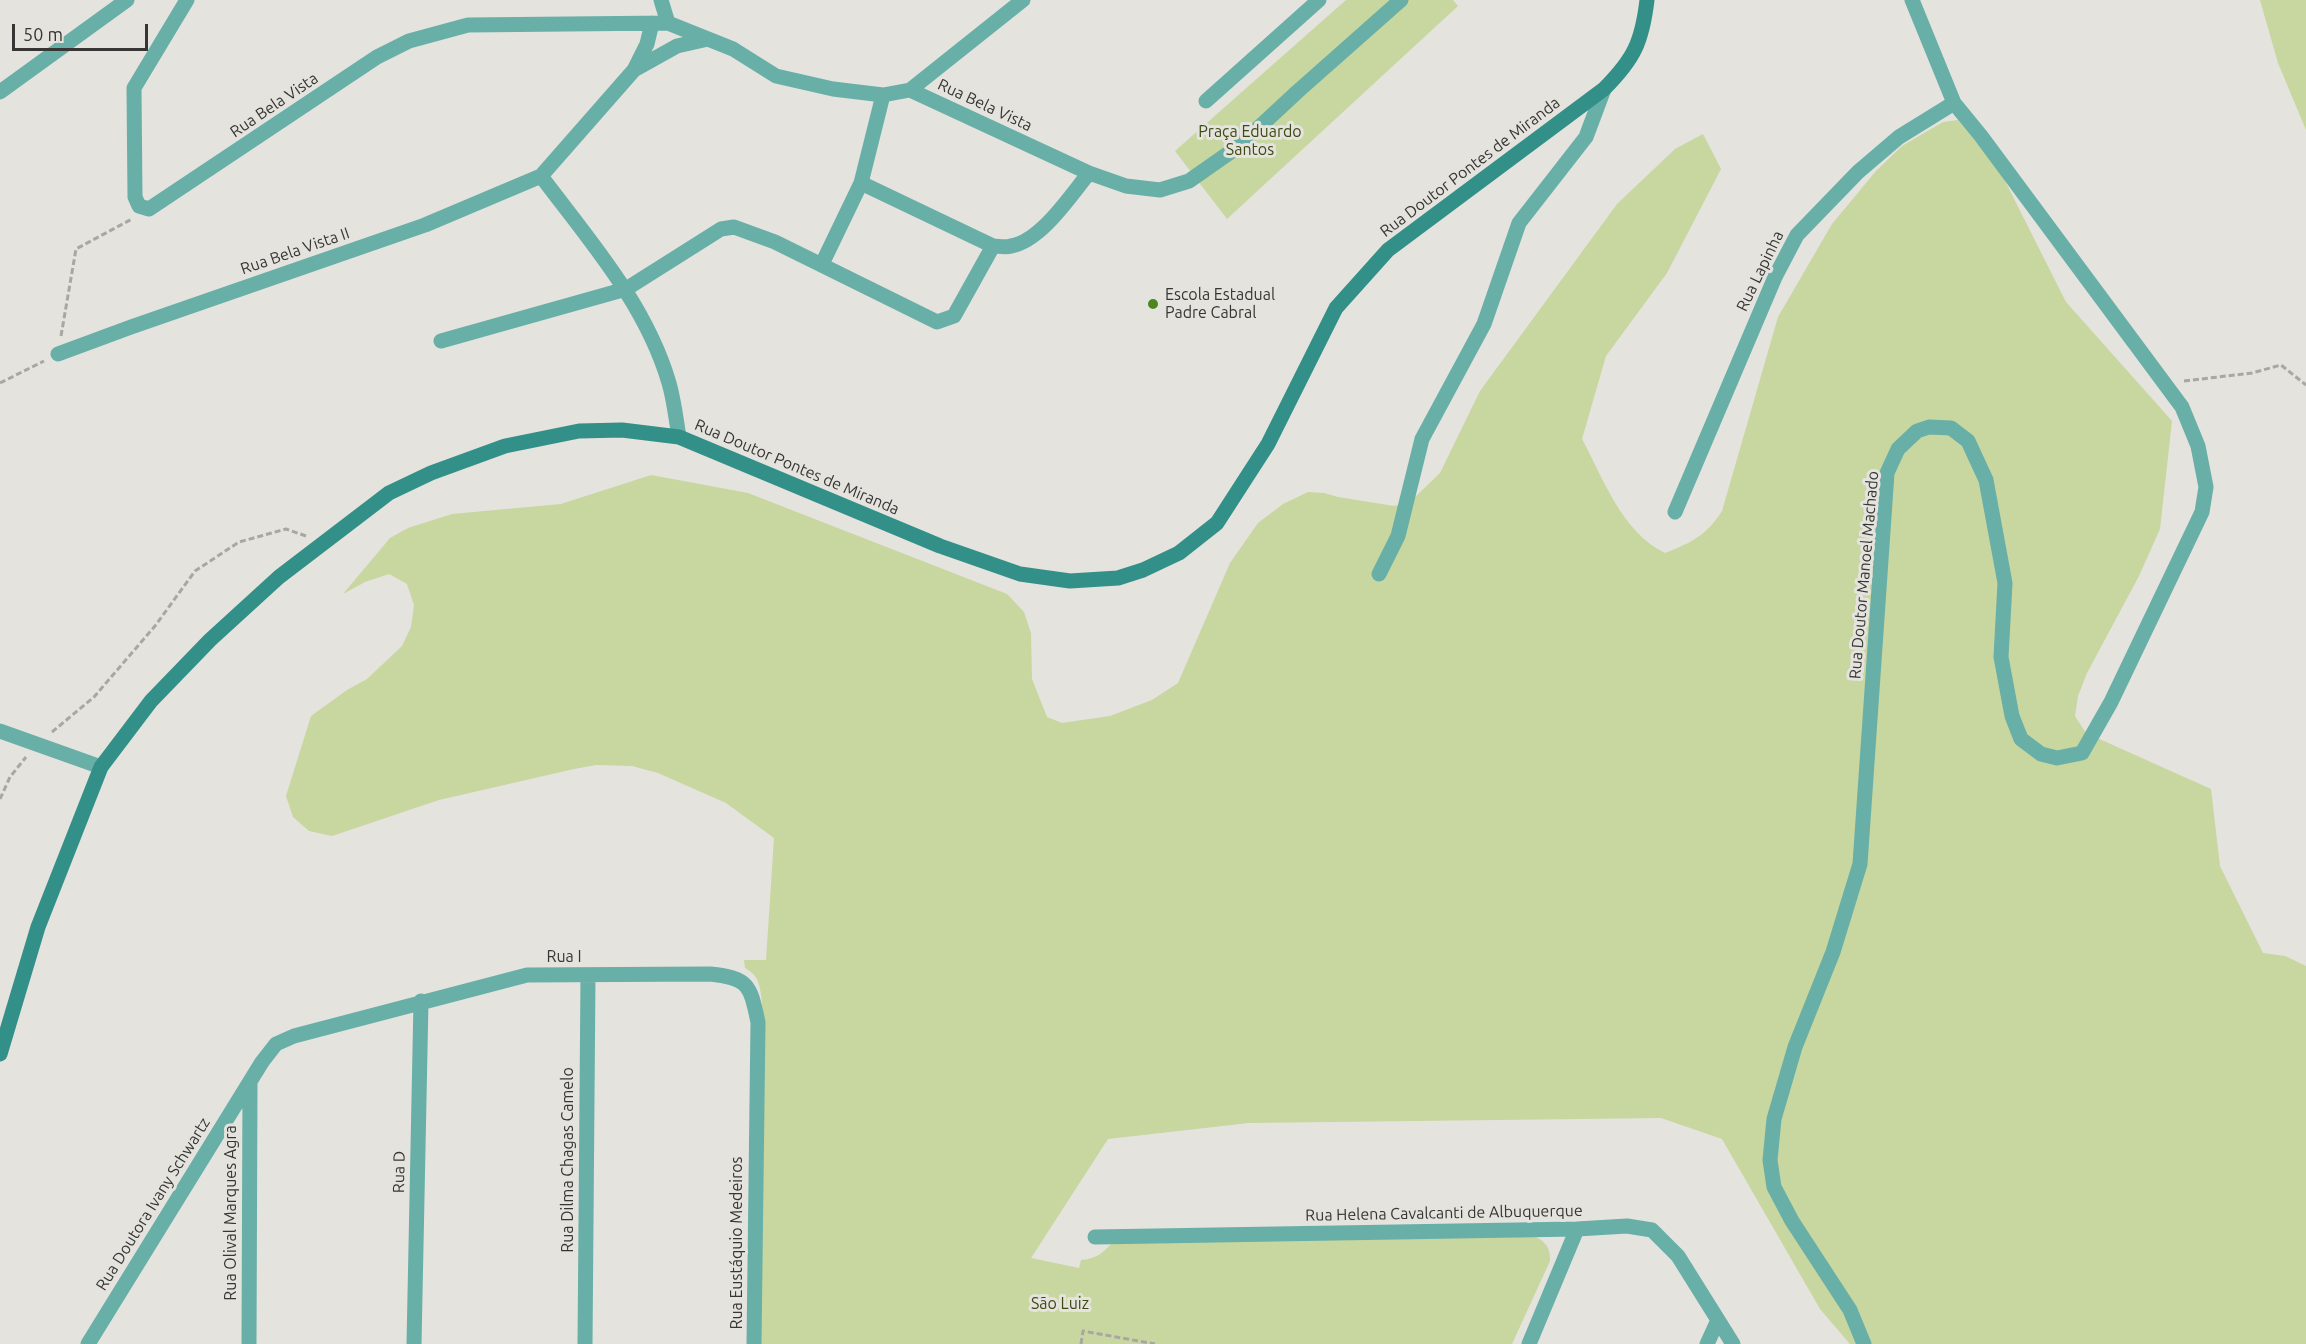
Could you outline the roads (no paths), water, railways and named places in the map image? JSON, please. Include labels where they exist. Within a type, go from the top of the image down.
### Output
[{"type":"street","points":[[0,92],[127,0]]},
{"type":"street","name":"Rua Bela Vista","points":[[187,0],[134,88],[135,197],[139,206],[149,209],[377,57],[409,41],[468,25],[668,23],[732,49],[776,76],[833,89],[883,94],[910,90],[1089,173],[1126,186],[1160,190],[1189,181],[1239,146],[1296,92],[1401,0]]},
{"type":"street","points":[[661,0],[668,23]]},
{"type":"street","points":[[910,90],[1023,0]]},
{"type":"street","points":[[1206,101],[1319,0]]},
{"type":"street","name":"Rua Doutor Pontes de Miranda","points":[[0,1054],[38,927],[101,767],[152,701],[210,640],[279,577],[389,493],[431,473],[505,446],[579,431],[621,430],[679,437],[940,546],[1020,574],[1071,581],[1118,578],[1143,570],[1179,553],[1217,523],[1268,444],[1336,308],[1388,250],[1604,89],[1626,67],[1643,32],[1647,0]]},
{"type":"street","name":"Rua Doutor Manoel Machado","points":[[1864,1344],[1850,1310],[1774,1187],[1770,1160],[1774,1119],[1795,1047],[1833,952],[1860,864],[1887,473],[1898,448],[1917,431],[1929,427],[1951,428],[1968,441],[1986,480],[2005,583],[2001,657],[2012,716],[2021,739],[2041,754],[2057,758],[2082,753],[2112,702],[2202,512],[2206,487],[2198,446],[2182,407],[1981,136],[1954,103],[1912,0]]},
{"type":"street","points":[[652,24],[647,44],[634,70],[541,176],[626,289],[656,349],[669,383],[679,437]]},
{"type":"street","points":[[634,70],[677,46],[708,39]]},
{"type":"street","name":"Rua Doutor Pontes de Miranda","points":[[1379,574],[1398,536],[1422,439],[1484,324],[1519,223],[1586,136],[1604,89]]},
{"type":"street","points":[[822,264],[861,183],[883,94]]},
{"type":"street","name":"Rua Lapinha","points":[[1675,512],[1774,277],[1797,235],[1858,172],[1899,137],[1954,103]]},
{"type":"street","points":[[861,183],[993,246],[1011,247],[1026,241],[1044,226],[1089,173]]},
{"type":"street","name":"Rua Bela Vista II","points":[[58,354],[425,225],[541,176]]},
{"type":"street","points":[[441,341],[626,289],[721,229],[734,227],[775,242],[937,322],[954,316],[993,246]]},
{"type":"street","points":[[0,731],[101,767]]},
{"type":"street","name":"Rua I","points":[[250,1082],[276,1044],[294,1036],[527,975],[710,974],[733,976],[744,983],[752,994],[758,1022],[755,1142]]},
{"type":"street","name":"Rua Dilma Chagas Camelo","points":[[585,1344],[588,975]]},
{"type":"street","name":"Rua D","points":[[414,1344],[421,1001]]},
{"type":"street","name":"Rua Doutora Ivany Schwartz","points":[[88,1344],[250,1082]]},
{"type":"street","name":"Rua Olival Marques Agra","points":[[249,1344],[250,1082]]},
{"type":"street","name":"Rua Eustáquio Medeiros","points":[[754,1344],[755,1142]]},
{"type":"street","name":"Rua Helena Cavalcanti de Albuquerque","points":[[1095,1237],[1627,1226],[1652,1230],[1678,1256],[1733,1344]]},
{"type":"street","points":[[1529,1344],[1577,1228]]},
{"type":"street","points":[[1707,1344],[1718,1320]]},
{"type":"place","name":"Escola Estadual Padre Cabral","points":[[1153,304]]},
{"type":"park label","name":"Praça Eduardo Santos","points":[[1250,141]]},
{"type":"park label","name":"São Luiz","points":[[1060,1304]]}]
